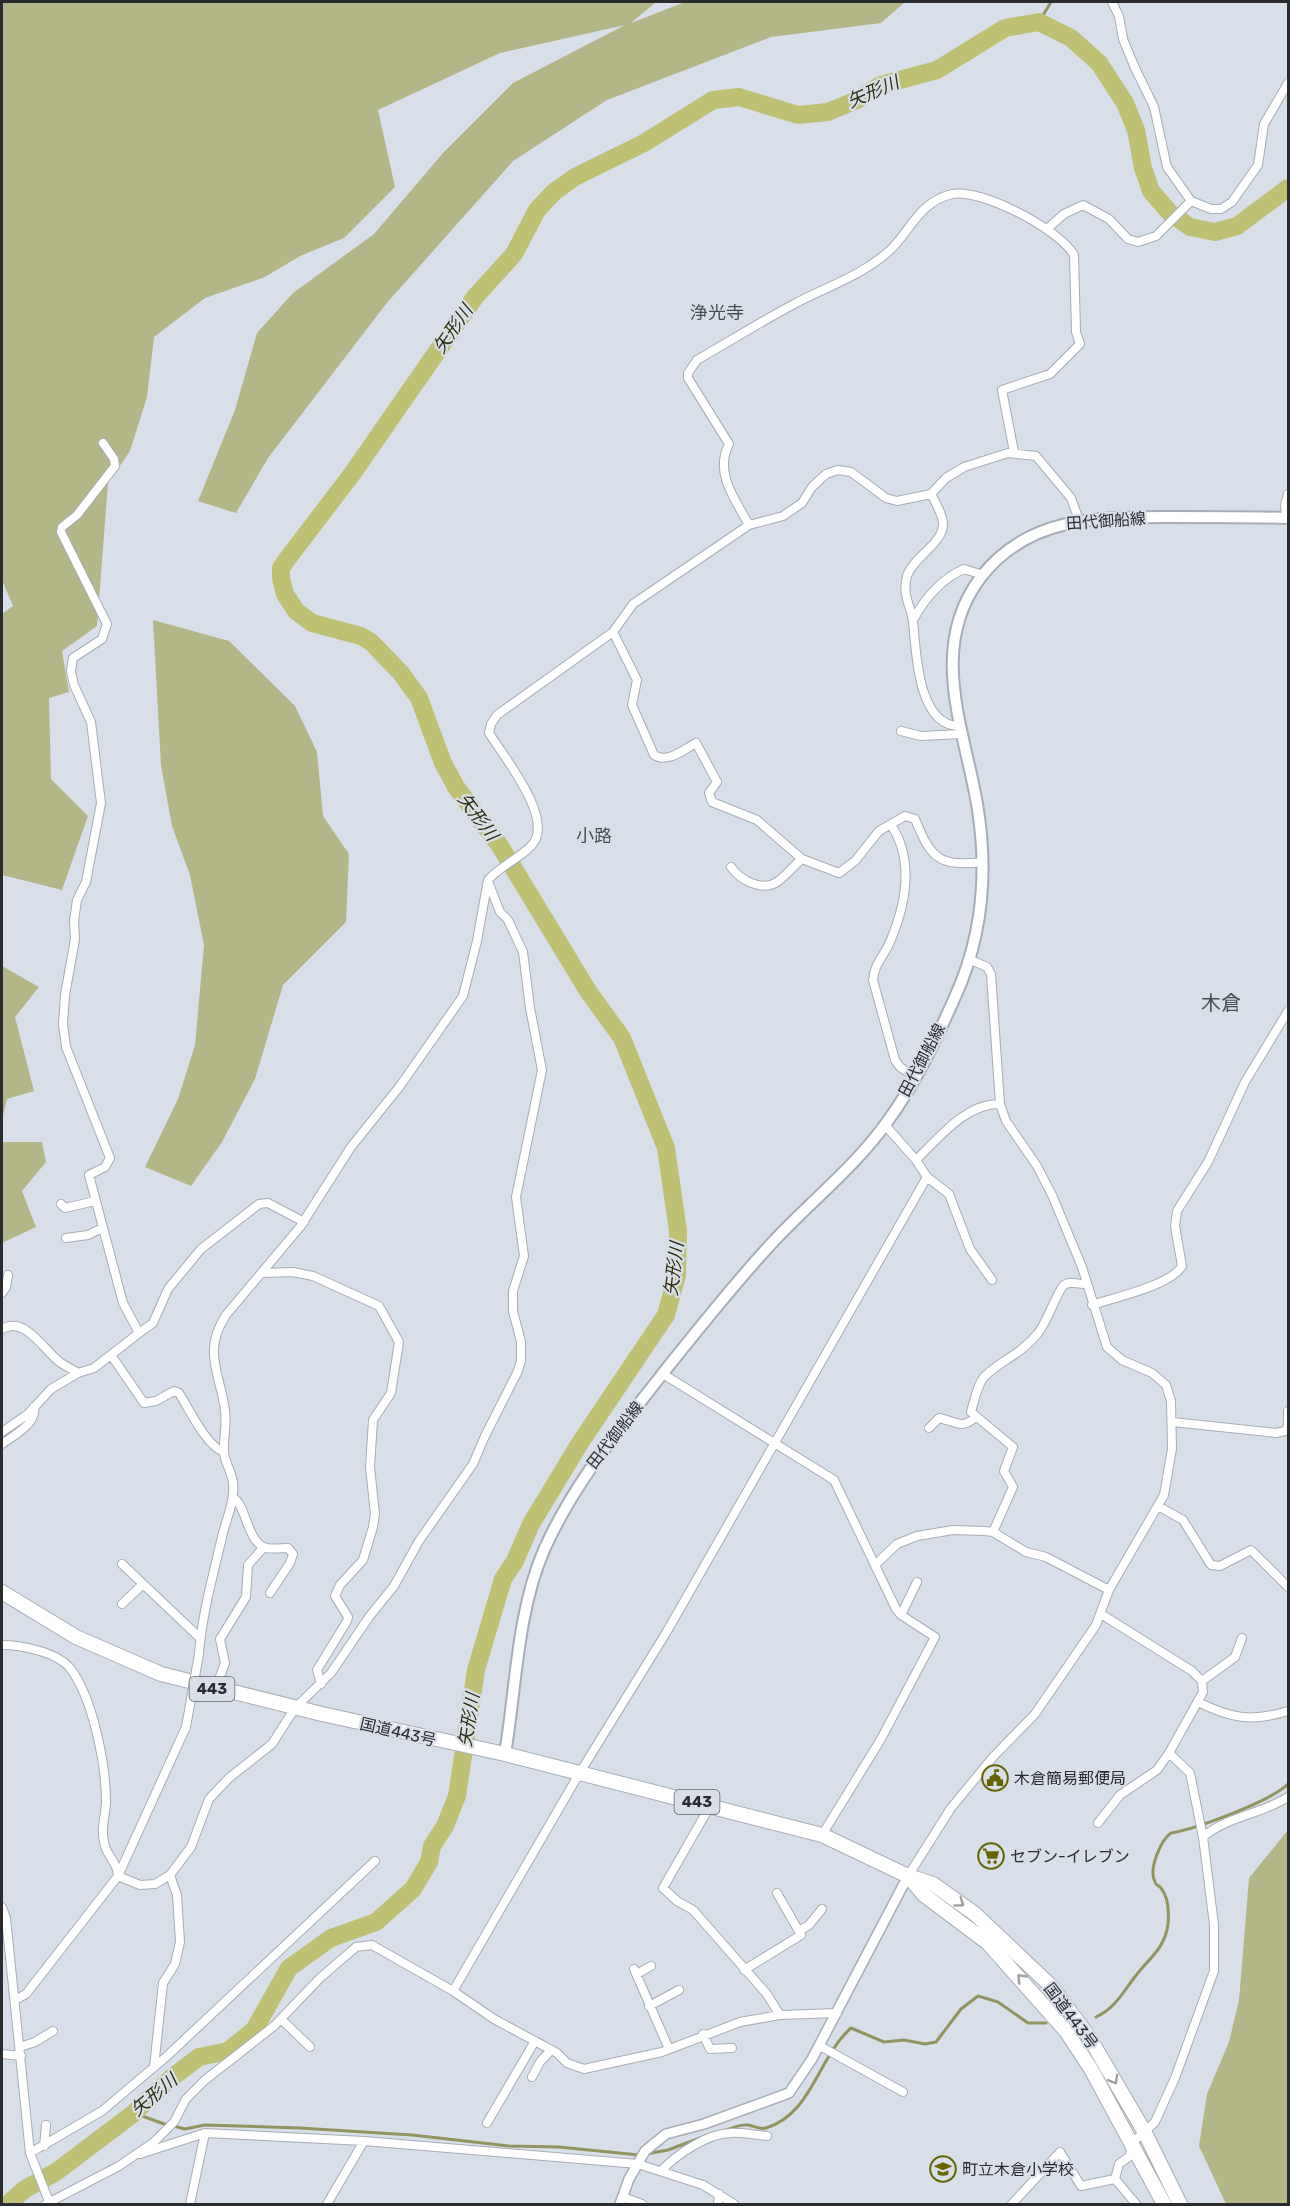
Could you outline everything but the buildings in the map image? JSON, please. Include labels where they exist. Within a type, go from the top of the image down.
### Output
[{"type":"highway","name":"国道443号","points":[[2,1592],[76,1637],[161,1674],[295,1708],[505,1754],[822,1835],[908,1876],[933,1884],[975,1914],[1051,1986],[1089,2037],[1144,2132],[1180,2205]]},
{"type":"highway","name":"国道443号","points":[[908,1876],[924,1895],[988,1943],[1028,1985],[1066,2031],[1132,2143],[1164,2205]]},
{"type":"main road","name":"田代御船線","points":[[505,1754],[528,1603],[542,1555],[566,1502],[596,1459],[663,1374],[774,1240],[848,1169],[885,1125],[915,1077],[971,960],[980,918],[983,862],[978,809],[960,730],[951,668],[955,634],[974,588],[983,575],[1016,543],[1058,524],[1111,517],[1287,518]]},
{"type":"street","points":[[1112,2],[1119,16],[1123,39],[1154,107],[1167,167],[1191,201],[1211,209],[1221,209],[1232,202],[1257,165],[1264,124],[1288,83]]},
{"type":"street","points":[[749,525],[724,477],[723,457],[729,444],[688,378],[688,372],[697,360],[795,303],[874,262],[890,250],[913,219],[945,196],[955,193],[1006,205],[1048,228],[1074,255],[1076,332],[1080,344],[1050,374],[1002,390],[1014,452]]},
{"type":"street","points":[[1048,228],[1064,213],[1083,206],[1109,219],[1128,238],[1138,242],[1149,240],[1191,201]]},
{"type":"street","points":[[103,443],[114,459],[115,466],[77,515],[62,527],[61,532],[107,624],[102,639],[73,658],[71,671],[78,700],[91,722],[101,803],[86,882],[77,900],[74,921],[75,939],[65,995],[63,1024],[66,1047],[110,1158],[105,1167],[89,1175],[123,1303],[139,1333]]},
{"type":"street","points":[[15,2000],[26,1994],[118,1876],[186,1727],[199,1654],[202,1619],[233,1498],[231,1471],[224,1452],[227,1432],[225,1408],[213,1360],[216,1330],[304,1222],[351,1147],[412,1069],[463,996],[493,875],[529,847],[537,835],[538,817],[489,734],[491,724],[497,715],[540,681],[613,632],[633,604],[749,525],[783,516],[802,503],[812,487],[826,474],[838,470],[850,472],[886,498],[897,501],[931,494],[964,467],[1014,452],[1036,456],[1071,498],[1078,520]]},
{"type":"street","points":[[931,494],[943,523],[941,532],[910,568],[904,596],[913,620],[920,683],[940,718],[960,730]]},
{"type":"street","points":[[1287,518],[1285,505],[1288,494]]},
{"type":"street","points":[[913,620],[933,591],[953,574],[964,569],[983,575]]},
{"type":"street","points":[[613,632],[637,680],[632,705],[654,755],[659,758],[671,757],[696,742],[717,782],[709,793],[712,802],[757,820],[802,859],[839,873],[855,861],[874,836],[905,816],[912,817],[922,839],[933,854],[957,863],[983,862]]},
{"type":"street","points":[[901,731],[921,736],[960,730]]},
{"type":"street","points":[[891,825],[903,850],[906,890],[890,943],[874,970],[873,980],[895,1060],[900,1067],[915,1077]]},
{"type":"street","points":[[731,867],[741,879],[770,885],[776,884],[802,859]]},
{"type":"street","points":[[118,1876],[140,1885],[155,1884],[170,1875],[191,1847],[208,1799],[272,1744],[295,1708],[321,1684],[394,1586],[419,1541],[473,1464],[521,1361],[521,1341],[513,1311],[513,1292],[524,1256],[516,1197],[542,1070],[530,1008],[523,952],[508,920],[500,912],[489,884]]},
{"type":"street","points":[[642,2205],[621,2201],[645,2151],[666,2134],[704,2124],[789,2092],[820,2046],[908,1876],[951,1808],[1042,1705],[1081,1649],[1101,1614],[1109,1590],[1158,1506],[1168,1481],[1173,1422],[1166,1385],[1152,1373],[1112,1353],[1104,1341],[1086,1284],[1052,1195],[1037,1166],[1006,1122],[1000,1104],[991,974],[987,967],[971,960]]},
{"type":"street","points":[[1092,1305],[1159,1283],[1177,1274],[1182,1266],[1174,1226],[1177,1211],[1208,1162],[1245,1082],[1285,1028],[1288,1011]]},
{"type":"street","points":[[916,1160],[940,1136],[967,1115],[985,1104],[1000,1104]]},
{"type":"street","points":[[885,1125],[916,1160],[927,1177],[949,1194],[970,1249],[992,1280]]},
{"type":"street","points":[[453,1991],[579,1774],[666,1633],[773,1442],[927,1177]]},
{"type":"street","points":[[61,1204],[65,1208],[95,1201]]},
{"type":"street","points":[[2,1432],[34,1407],[51,1389],[78,1373],[94,1368],[153,1323],[168,1289],[201,1249],[259,1204],[268,1203],[304,1222]]},
{"type":"street","points":[[66,1238],[88,1235],[102,1228]]},
{"type":"street","points":[[263,1273],[293,1272],[313,1276],[379,1306],[399,1342],[391,1393],[373,1420],[370,1467],[375,1514],[373,1527],[363,1560],[336,1590],[336,1600],[348,1617],[317,1670],[321,1684]]},
{"type":"street","points":[[2,1293],[6,1287],[8,1275]]},
{"type":"street","points":[[993,1532],[1013,1487],[1004,1473],[1013,1448],[971,1410],[983,1379],[1017,1354],[1038,1333],[1052,1313],[1063,1286],[1069,1282],[1086,1284]]},
{"type":"street","points":[[4,1325],[23,1328],[62,1363],[78,1373]]},
{"type":"street","points":[[111,1355],[144,1403],[156,1401],[174,1391],[179,1393],[215,1448],[224,1452]]},
{"type":"street","points":[[663,1374],[834,1480],[853,1523],[901,1615],[935,1637],[881,1739],[822,1835]]},
{"type":"street","points":[[2,1444],[31,1421],[35,1415],[34,1407]]},
{"type":"street","points":[[1173,1422],[1276,1433],[1286,1431],[1288,1411]]},
{"type":"street","points":[[929,1428],[939,1418],[959,1425],[970,1422],[976,1416]]},
{"type":"street","points":[[233,1498],[239,1502],[249,1530],[264,1547],[288,1548],[293,1554],[290,1563],[270,1593]]},
{"type":"street","points":[[1158,1506],[1183,1520],[1211,1565],[1220,1566],[1251,1550],[1288,1587]]},
{"type":"street","points":[[876,1564],[897,1544],[932,1532],[970,1530],[993,1532],[1026,1552],[1046,1557],[1109,1590]]},
{"type":"street","points":[[215,1689],[225,1663],[220,1639],[246,1597],[248,1565],[264,1547]]},
{"type":"street","points":[[122,1564],[200,1638]]},
{"type":"street","points":[[901,1615],[917,1582]]},
{"type":"street","points":[[122,1604],[143,1584]]},
{"type":"street","points":[[1098,1823],[1120,1795],[1157,1770],[1203,1692],[1202,1681],[1192,1671],[1101,1614]]},
{"type":"street","points":[[1202,1681],[1235,1657],[1242,1638]]},
{"type":"street","points":[[2,1645],[58,1658],[70,1668],[81,1687],[100,1751],[106,1801],[102,1830],[104,1849],[118,1866],[118,1876]]},
{"type":"street","points":[[1198,1702],[1235,1717],[1250,1719],[1288,1711]]},
{"type":"street","points":[[1115,2179],[1119,2164],[1130,2156],[1132,2143],[1155,2122],[1175,2078],[1214,1971],[1214,1925],[1202,1834],[1196,1813],[1190,1773],[1169,1753]]},
{"type":"street","points":[[1202,1834],[1225,1823],[1269,1808],[1288,1797]]},
{"type":"street","points":[[710,1806],[663,1888],[677,1901],[693,1910],[766,1993],[780,2015]]},
{"type":"street","points":[[31,2156],[102,2111],[154,2067],[375,1861]]},
{"type":"street","points":[[154,2067],[163,1983],[175,1964],[180,1942],[177,1895],[170,1875]]},
{"type":"street","points":[[744,1970],[801,1935],[777,1893]]},
{"type":"street","points":[[2,1907],[6,1918],[31,2156],[49,2202],[130,2158],[154,2142],[174,2122],[186,2099],[205,2080],[281,2019],[320,1978],[356,1947],[365,1944],[372,1945],[453,1991],[494,2019],[551,2050],[567,2063],[584,2069],[669,2049],[703,2034],[740,2022],[780,2015],[837,2013]]},
{"type":"street","points":[[799,1931],[809,1925],[822,1909]]},
{"type":"street","points":[[651,1966],[636,1972],[669,2049]]},
{"type":"street","points":[[649,2006],[679,1990]]},
{"type":"street","points":[[281,2019],[310,2048]]},
{"type":"street","points":[[20,2047],[35,2042],[53,2031]]},
{"type":"street","points":[[703,2034],[710,2049],[732,2048]]},
{"type":"street","points":[[487,2123],[535,2041]]},
{"type":"street","points":[[820,2046],[903,2092]]},
{"type":"street","points":[[532,2077],[551,2050]]},
{"type":"street","points":[[2,2054],[21,2056]]},
{"type":"street","points":[[44,2146],[45,2125]]},
{"type":"street","points":[[661,2171],[676,2154],[728,2132],[767,2136]]},
{"type":"street","points":[[130,2158],[205,2133],[364,2141],[638,2164],[703,2184],[734,2205]]},
{"type":"street","points":[[190,2205],[205,2133]]},
{"type":"street","points":[[327,2205],[364,2141]]},
{"type":"street","points":[[1012,2205],[1060,2152],[1081,2186],[1115,2179]]},
{"type":"street","points":[[1115,2179],[1136,2205]]},
{"type":"street","points":[[718,2205],[719,2194]]},
{"type":"green space","points":[[2,2],[656,2],[631,23],[685,2],[905,2],[881,23],[771,37],[607,100],[513,161],[386,304],[268,458],[236,513],[198,501],[235,410],[257,333],[293,293],[374,234],[443,153],[513,83],[625,25],[500,53],[378,110],[395,187],[344,238],[300,256],[265,277],[205,298],[154,337],[147,397],[130,451],[108,483],[97,626],[62,651],[69,692],[49,698],[51,779],[88,816],[62,890],[2,875],[2,614],[13,606],[2,580]]},
{"type":"green space","points":[[153,620],[229,641],[295,706],[317,752],[323,816],[349,854],[346,922],[283,985],[255,1079],[222,1142],[191,1186],[145,1167],[178,1099],[195,1045],[204,945],[190,875],[172,826],[161,765]]},
{"type":"green space","points":[[2,966],[39,987],[15,1017],[34,1091],[7,1099],[2,1120]]},
{"type":"green space","points":[[2,1142],[42,1142],[46,1162],[22,1191],[36,1227],[2,1243]]},
{"type":"green space","points":[[1288,1830],[1287,2204],[1226,2204],[1199,2146],[1207,2094],[1229,2042],[1239,2000],[1249,1878]]},
{"type":"waterway","points":[[1039,22],[1051,2]]},
{"type":"waterway","name":"矢形川","points":[[8,2204],[25,2189],[56,2172],[134,2113],[170,2079],[199,2057],[228,2051],[254,2030],[289,1968],[331,1938],[376,1922],[413,1889],[429,1862],[432,1846],[445,1826],[457,1796],[476,1670],[503,1579],[515,1561],[531,1524],[580,1443],[666,1315],[677,1275],[678,1231],[666,1148],[622,1038],[588,991],[500,846],[456,787],[443,763],[419,698],[401,673],[371,642],[361,636],[312,623],[296,611],[285,594],[281,568],[352,474],[475,297],[514,254],[537,210],[554,192],[575,177],[644,143],[713,100],[739,97],[798,115],[828,112],[857,100],[881,85],[937,70],[1005,28],[1039,22],[1071,38],[1099,63],[1125,103],[1136,130],[1143,168],[1151,191],[1170,213],[1190,227],[1215,232],[1237,226],[1288,188]]},
{"type":"waterway","points":[[1096,2017],[1108,2010],[1117,2000],[1160,1947],[1166,1933],[1168,1924],[1166,1896],[1155,1883],[1153,1870],[1157,1855],[1167,1837],[1171,1833],[1215,1820],[1250,1806],[1288,1784]]},
{"type":"waterway","points":[[726,2130],[745,2125],[764,2128],[782,2121],[804,2098],[830,2054],[851,2028],[884,2042],[904,2040],[925,2044],[936,2042],[961,2009],[978,1996],[998,2002],[1028,2023],[1046,2023]]},
{"type":"waterway","points":[[134,2113],[167,2125]]},
{"type":"waterway","points":[[174,2126],[185,2129],[205,2125],[300,2128],[412,2135],[509,2146],[559,2147],[639,2155]]},
{"type":"waterway","points":[[646,2154],[668,2150],[708,2135]]},
{"type":"place","name":"木倉簡易郵便局","points":[[995,1778]]},
{"type":"place","name":"セブン-イレブン","points":[[991,1856]]},
{"type":"place","name":"町立木倉小学校","points":[[943,2169]]},
{"type":"district","name":"浄光寺","points":[[717,313]]},
{"type":"district","name":"小路","points":[[594,836]]},
{"type":"district","name":"木倉","points":[[1221,1003]]}]
